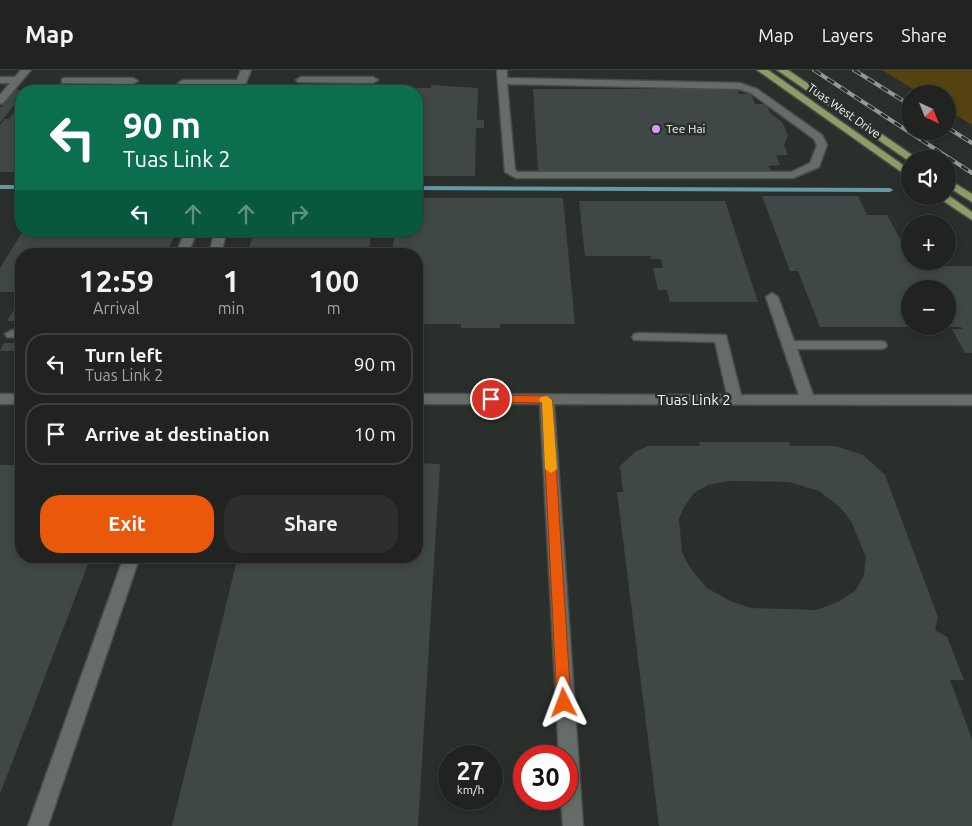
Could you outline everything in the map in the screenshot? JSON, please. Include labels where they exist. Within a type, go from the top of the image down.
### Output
[{"type":"main road","name":"Tuas West Drive","points":[[762,70],[901,169]]},
{"type":"main road","name":"Tuas West Drive","points":[[782,70],[901,151]]},
{"type":"main road","points":[[956,188],[972,199]]},
{"type":"main road","points":[[955,205],[972,217]]},
{"type":"street","points":[[0,100],[26,70]]},
{"type":"street","points":[[183,83],[241,83],[246,70]]},
{"type":"street","points":[[502,70],[502,81],[510,172],[516,175],[793,175],[815,165],[822,145],[818,137],[810,131],[754,91],[740,86],[502,81]]},
{"type":"street","points":[[300,80],[374,75]]},
{"type":"street","points":[[65,81],[135,76],[130,85]]},
{"type":"street","points":[[0,80],[18,80]]},
{"type":"street","points":[[772,296],[808,400]]},
{"type":"street","points":[[639,337],[721,338],[735,400]]},
{"type":"street","points":[[788,345],[880,345]]},
{"type":"street","name":"Tuas Link 2","points":[[423,398],[972,400]]},
{"type":"street","points":[[0,399],[15,399]]},
{"type":"street","points":[[547,400],[573,826]]},
{"type":"street","points":[[38,826],[130,563]]},
{"type":"shaded area","points":[[882,70],[972,70],[972,125],[956,115],[956,85],[906,85]]},
{"type":"building","points":[[431,85],[478,88],[477,120],[484,120],[484,128],[476,128],[475,176],[423,176],[423,88],[431,88]]},
{"type":"building","name":"Tee Hai","points":[[533,89],[737,89],[739,94],[751,94],[755,104],[766,104],[770,113],[782,122],[788,135],[784,145],[788,155],[776,155],[780,165],[768,166],[771,171],[538,171]]},
{"type":"building","points":[[15,90],[15,104],[0,123],[0,108]]},
{"type":"building","points":[[15,111],[15,172],[0,172],[0,125],[5,119],[9,119]]},
{"type":"building","points":[[762,196],[858,196],[867,215],[887,215],[901,241],[901,270],[956,270],[956,266],[972,266],[972,353],[965,353],[955,335],[956,329],[962,329],[961,327],[956,327],[956,280],[901,280],[901,327],[820,327],[798,271],[790,271]]},
{"type":"building","points":[[423,198],[563,198],[575,324],[500,324],[500,328],[461,328],[461,324],[423,324],[423,248],[393,248],[394,237],[423,237]]},
{"type":"building","points":[[579,201],[725,201],[758,302],[670,302],[667,290],[658,290],[653,268],[663,268],[661,259],[651,259],[651,256],[585,256]]},
{"type":"building","points":[[19,237],[174,237],[169,248],[15,248],[15,292],[0,292],[0,268]]},
{"type":"building","points":[[252,237],[371,237],[369,248],[249,248]]},
{"type":"building","points":[[15,308],[15,321],[7,321]]},
{"type":"building","points":[[4,343],[15,343],[15,351],[0,351]]},
{"type":"building","points":[[699,442],[789,442],[790,446],[835,446],[863,455],[885,475],[938,617],[935,630],[947,637],[964,680],[950,680],[972,739],[972,826],[659,826],[617,492],[623,492],[620,466],[635,452],[648,446],[700,446]],"holes":[[[728,481],[789,482],[819,491],[840,507],[851,521],[866,557],[864,575],[855,591],[838,602],[816,610],[751,608],[730,601],[707,588],[690,568],[682,552],[679,519],[684,507],[694,493],[708,485]]]},
{"type":"building","points":[[423,463],[440,464],[418,826],[172,826],[236,563],[423,563]]},
{"type":"building","points":[[0,465],[15,465],[15,563],[88,563],[0,794]]},
{"type":"waterway","points":[[0,187],[15,187]]},
{"type":"waterway","points":[[423,188],[890,190]]},
{"type":"railway","points":[[814,70],[972,173]]},
{"type":"railway","points":[[854,70],[901,99]]},
{"type":"railway","points":[[956,133],[972,143]]},
{"type":"slow traffic","points":[[545,400],[547,400],[551,469]]},
{"type":"place","name":"Tee Hai","points":[[656,129]]},
{"type":"route","points":[[491,399],[547,400],[564,703]]}]
